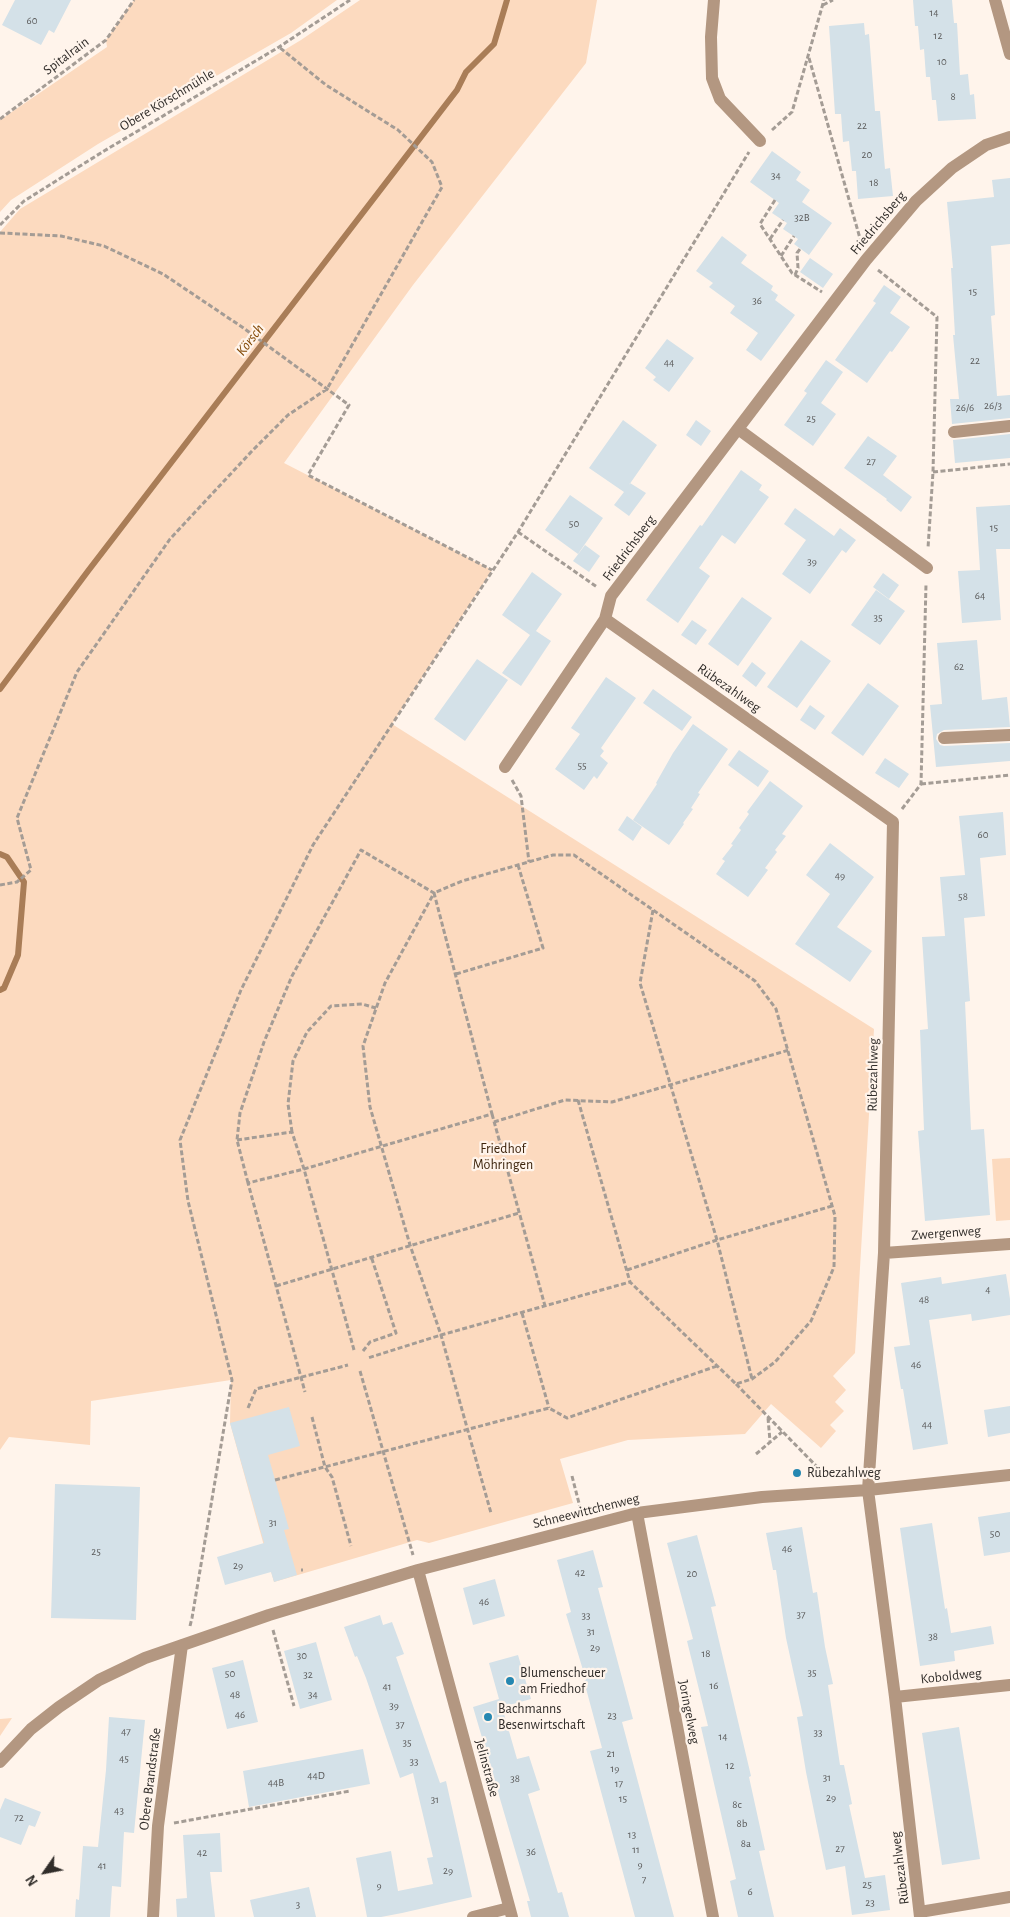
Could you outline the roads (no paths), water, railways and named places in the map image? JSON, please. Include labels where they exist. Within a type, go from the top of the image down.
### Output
[{"type":"street","points":[[714,0],[711,37],[712,78],[720,99],[760,141]]},
{"type":"street","points":[[995,0],[1010,54]]},
{"type":"street","name":"Friedrichsberg","points":[[505,767],[605,619],[611,596],[866,260],[916,201],[952,168],[986,145],[1010,137]]},
{"type":"street","points":[[954,432],[1010,426]]},
{"type":"street","points":[[738,429],[927,568]]},
{"type":"street","name":"Rübezahlweg","points":[[605,619],[893,822],[884,1252],[868,1490],[895,1697],[920,1915]]},
{"type":"street","points":[[944,738],[1010,735]]},
{"type":"street","name":"Zwergenweg","points":[[884,1252],[1010,1244]]},
{"type":"street","name":"Schneewittchenweg","points":[[0,1762],[32,1728],[99,1680],[145,1658],[269,1615],[418,1570],[637,1512],[762,1497],[868,1490],[1010,1476]]},
{"type":"street","name":"Joringelweg","points":[[637,1512],[712,1917]]},
{"type":"street","name":"Jelinstraße","points":[[418,1570],[511,1912]]},
{"type":"street","name":"Obere Brandstraße","points":[[153,1917],[158,1826],[182,1646]]},
{"type":"street","name":"Koboldweg","points":[[895,1697],[1010,1685]]},
{"type":"street","points":[[920,1915],[1010,1897]]},
{"type":"street","points":[[473,1917],[511,1912]]},
{"type":"waterway","name":"Körsch","points":[[0,689],[88,571],[457,90],[466,72],[494,44],[507,0]]},
{"type":"waterway","name":"Körsch","points":[[0,854],[7,857],[24,882],[18,955],[4,988],[0,990]]},
{"type":"place","name":"Rübezahlweg","points":[[797,1473]]},
{"type":"place","name":"Blumenscheuer am Friedhof","points":[[510,1681]]},
{"type":"place","name":"Bachmanns Besenwirtschaft","points":[[488,1717]]},
{"type":"park label","name":"Friedhof Möhringen","points":[[503,1158]]}]
